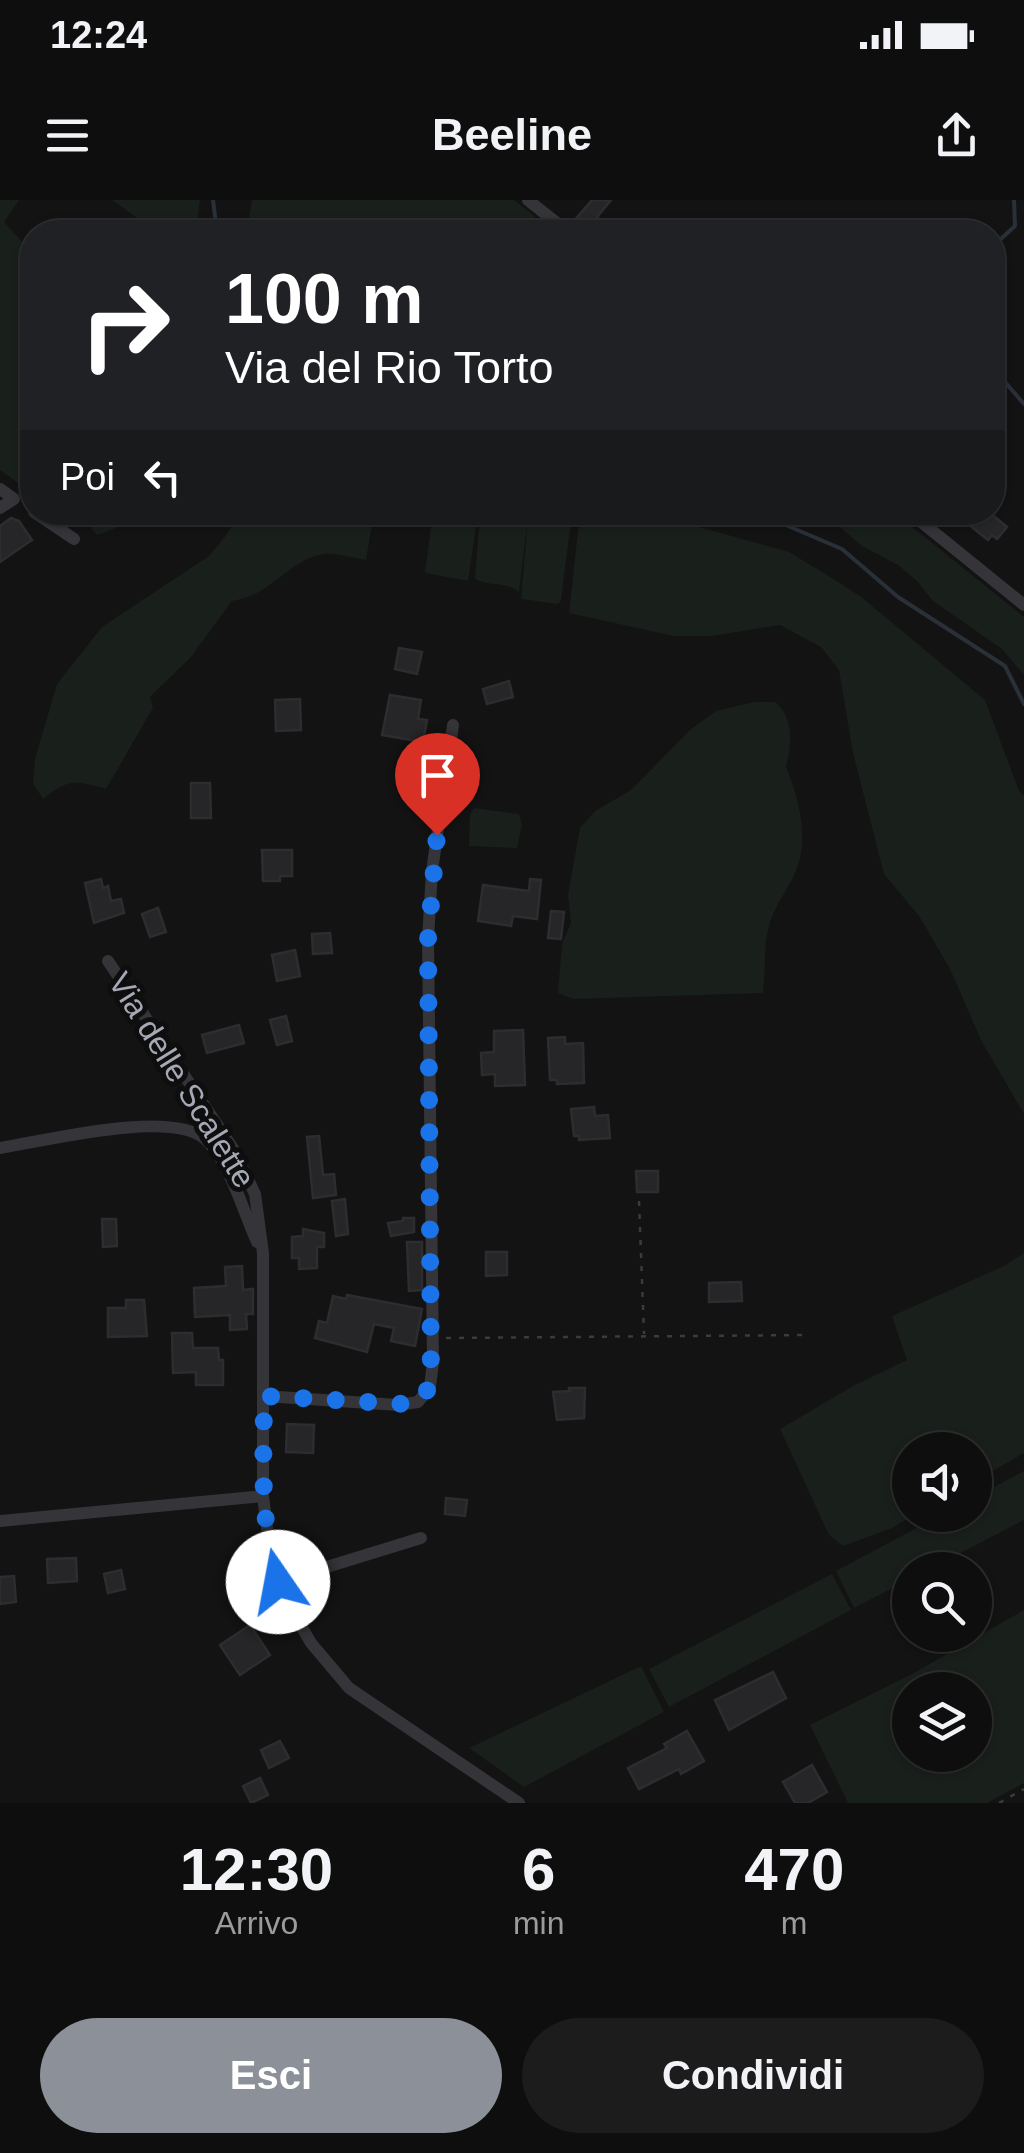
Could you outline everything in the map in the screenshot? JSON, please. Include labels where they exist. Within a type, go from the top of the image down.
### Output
[{"type":"street","points":[[528,200],[553,220]]},
{"type":"street","points":[[0,489],[20,503]]},
{"type":"street","points":[[0,508],[14,499]]},
{"type":"street","points":[[53,525],[74,539]]},
{"type":"street","points":[[925,525],[1024,605]]},
{"type":"street","points":[[264,1396],[391,1405],[415,1403],[431,1384],[428,939],[432,871],[452,725]]},
{"type":"street","name":"Via delle Scalette","points":[[108,961],[243,1166],[258,1208],[262,1254],[263,1496],[278,1582],[311,1643],[349,1688],[519,1803]]},
{"type":"street","points":[[0,1148],[140,1126],[169,1126],[192,1132],[208,1142],[218,1157],[262,1254]]},
{"type":"street","points":[[0,1522],[263,1496]]},
{"type":"street","points":[[278,1582],[420,1538]]},
{"type":"path","points":[[639,1201],[644,1336]]},
{"type":"path","points":[[432,1338],[810,1336]]},
{"type":"path","points":[[998,1803],[1024,1789]]},
{"type":"shaded area","points":[[0,200],[19,200],[4,222],[20,240],[20,484],[0,470]]},
{"type":"shaded area","points":[[112,200],[200,200],[198,220],[140,220]]},
{"type":"shaded area","points":[[252,200],[514,200],[539,220],[249,220]]},
{"type":"shaded area","points":[[89,525],[124,525],[97,535]]},
{"type":"shaded area","points":[[232,525],[372,525],[366,560],[330,554],[313,557],[258,592],[232,601],[190,658],[150,697],[153,708],[106,789],[72,783],[43,799],[33,783],[35,759],[57,684],[102,627],[209,556]]},
{"type":"shaded area","points":[[431,525],[476,525],[468,581],[425,573]]},
{"type":"shaded area","points":[[479,525],[527,525],[519,592],[475,579]]},
{"type":"shaded area","points":[[527,525],[570,525],[561,600],[558,604],[521,599]]},
{"type":"shaded area","points":[[579,525],[692,525],[789,552],[860,596],[985,700],[1024,796],[1024,1114],[981,1040],[950,969],[919,916],[884,874],[853,753],[839,670],[821,647],[780,625],[712,636],[674,636],[569,613]]},
{"type":"shaded area","points":[[836,525],[910,525],[1024,617],[1024,675],[1002,649],[933,601],[898,565],[862,546]]},
{"type":"shaded area","points":[[754,702],[775,702],[786,715],[790,741],[786,766],[799,806],[802,833],[795,873],[768,930],[763,993],[573,999],[558,993],[562,944],[571,923],[568,895],[580,828],[595,811],[631,790],[690,730],[716,711]]},
{"type":"shaded area","points":[[474,808],[519,814],[522,825],[517,848],[469,846],[470,814]]},
{"type":"shaded area","points":[[1024,1253],[1024,1453],[992,1471],[992,1432],[892,1432],[892,1528],[843,1546],[829,1535],[780,1429],[907,1360],[892,1316],[1004,1266]]},
{"type":"shaded area","points":[[1024,1471],[1024,1520],[963,1552],[892,1552],[892,1588],[854,1608],[836,1571],[909,1532],[992,1532],[992,1488]]},
{"type":"shaded area","points":[[832,1574],[851,1610],[669,1707],[649,1669]]},
{"type":"shaded area","points":[[1024,1610],[1024,1783],[987,1803],[848,1803],[810,1725],[892,1684],[892,1772],[992,1772],[992,1672],[916,1672],[950,1652],[992,1652],[992,1628]]},
{"type":"shaded area","points":[[641,1666],[664,1712],[524,1787],[469,1748]]},
{"type":"building","points":[[592,200],[611,200],[597,217],[601,220],[575,220]]},
{"type":"building","points":[[11,518],[19,521],[32,540],[0,562],[0,526]]},
{"type":"building","points":[[969,525],[1007,527],[997,539],[992,535],[988,540]]},
{"type":"building","points":[[399,648],[422,652],[417,674],[395,669]]},
{"type":"building","points":[[509,681],[513,697],[487,704],[483,689]]},
{"type":"building","points":[[390,695],[421,700],[418,719],[427,720],[423,742],[382,735]]},
{"type":"building","points":[[300,699],[301,730],[276,731],[275,700]]},
{"type":"building","points":[[191,783],[210,783],[211,818],[191,818]]},
{"type":"building","points":[[262,850],[292,850],[292,876],[263,881]]},
{"type":"building","points":[[101,879],[103,888],[108,886],[111,901],[121,899],[124,913],[94,923],[85,883]]},
{"type":"building","points":[[530,879],[541,880],[537,919],[513,916],[511,926],[478,921],[483,885],[529,891]]},
{"type":"building","points":[[158,908],[166,932],[150,937],[142,914]]},
{"type":"building","points":[[551,911],[564,912],[561,939],[548,938]]},
{"type":"building","points":[[330,933],[332,953],[313,954],[312,934]]},
{"type":"building","points":[[295,950],[300,976],[277,981],[272,955]]},
{"type":"building","points":[[286,1016],[292,1041],[277,1045],[270,1020]]},
{"type":"building","points":[[239,1025],[244,1043],[207,1053],[202,1035]]},
{"type":"building","points":[[523,1030],[525,1085],[495,1086],[495,1074],[482,1075],[481,1053],[494,1052],[494,1031]]},
{"type":"building","points":[[565,1037],[565,1044],[583,1043],[584,1083],[557,1084],[557,1080],[550,1080],[548,1038]]},
{"type":"building","points":[[594,1107],[595,1116],[608,1115],[610,1138],[579,1140],[579,1136],[574,1136],[571,1109]]},
{"type":"building","points":[[319,1136],[323,1175],[334,1174],[336,1195],[313,1198],[307,1137]]},
{"type":"building","points":[[636,1171],[658,1171],[658,1192],[637,1192]]},
{"type":"building","points":[[345,1199],[348,1234],[336,1236],[332,1201]]},
{"type":"building","points":[[414,1218],[414,1232],[391,1236],[388,1223]]},
{"type":"building","points":[[102,1219],[116,1219],[117,1246],[103,1247]]},
{"type":"building","points":[[303,1229],[324,1233],[324,1247],[317,1247],[317,1268],[299,1269],[299,1258],[292,1258],[292,1237],[303,1236]]},
{"type":"building","points":[[407,1242],[422,1242],[422,1290],[409,1291]]},
{"type":"building","points":[[486,1252],[507,1252],[507,1275],[486,1276]]},
{"type":"building","points":[[242,1266],[243,1290],[253,1289],[253,1314],[246,1314],[247,1329],[230,1330],[230,1315],[195,1317],[194,1288],[226,1286],[225,1267]]},
{"type":"building","points":[[741,1282],[742,1301],[709,1302],[709,1283]]},
{"type":"building","points":[[347,1295],[422,1309],[415,1346],[391,1341],[394,1328],[374,1324],[367,1352],[315,1338],[319,1321],[327,1323],[333,1296],[346,1299]]},
{"type":"building","points":[[126,1300],[144,1300],[147,1336],[108,1337],[108,1308],[126,1308]]},
{"type":"building","points":[[172,1333],[192,1333],[193,1348],[218,1348],[219,1360],[223,1360],[223,1385],[196,1385],[196,1372],[173,1373]]},
{"type":"building","points":[[569,1388],[585,1388],[584,1418],[557,1420],[553,1392],[570,1391]]},
{"type":"building","points":[[287,1424],[314,1425],[313,1453],[286,1452]]},
{"type":"building","points":[[446,1498],[467,1500],[465,1516],[445,1514]]},
{"type":"building","points":[[76,1558],[77,1581],[48,1583],[47,1559]]},
{"type":"building","points":[[121,1570],[125,1589],[108,1593],[104,1574]]},
{"type":"building","points":[[14,1576],[16,1602],[0,1604],[0,1577]]},
{"type":"building","points":[[250,1625],[270,1655],[240,1675],[220,1645]]},
{"type":"building","points":[[773,1672],[786,1698],[729,1730],[715,1700]]},
{"type":"building","points":[[687,1731],[704,1761],[639,1789],[628,1768],[667,1748],[664,1744]]},
{"type":"building","points":[[280,1741],[289,1758],[269,1768],[261,1750]]},
{"type":"building","points":[[812,1765],[827,1792],[808,1803],[795,1803],[783,1782]]},
{"type":"building","points":[[260,1778],[268,1795],[251,1803],[243,1786]]},
{"type":"waterway","points":[[213,200],[216,220]]},
{"type":"waterway","points":[[1005,235],[1015,226],[1014,200]]},
{"type":"waterway","points":[[1005,382],[1024,404]]},
{"type":"waterway","points":[[786,525],[842,549],[898,597],[1005,666],[1024,704]]},
{"type":"route","points":[[278,1582],[263,1496],[264,1396],[405,1404],[421,1400],[431,1384],[428,939],[437,835]]}]
